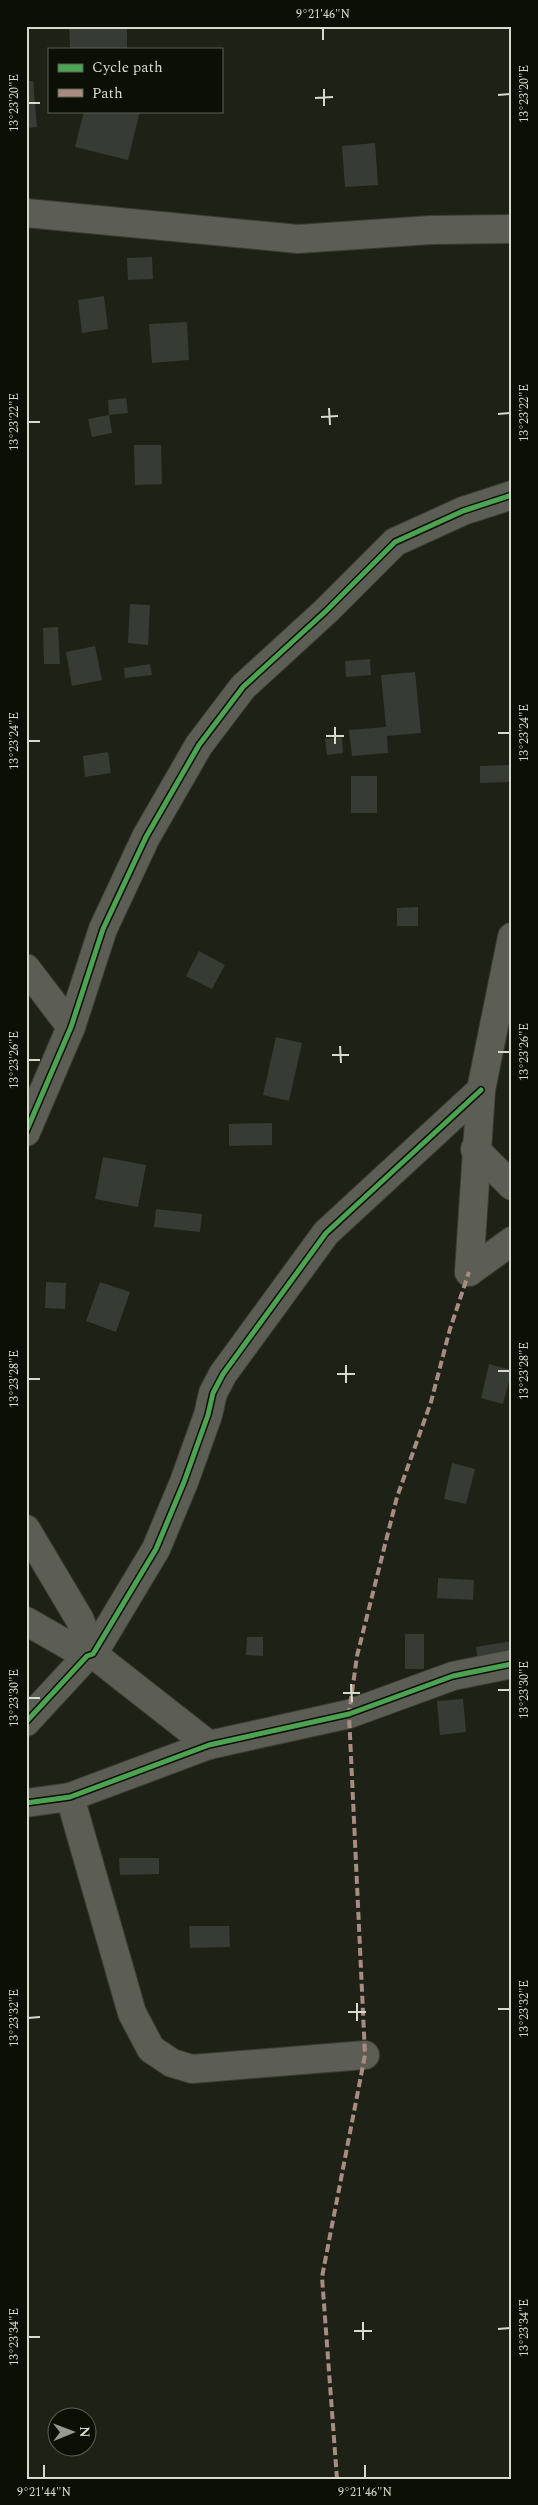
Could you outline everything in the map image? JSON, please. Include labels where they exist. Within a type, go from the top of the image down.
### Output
[{"type":"street","points":[[26,213],[298,239],[431,230],[512,229]]},
{"type":"street","points":[[26,1132],[71,1027],[103,929],[146,837],[199,745],[243,687],[320,616],[395,542],[463,511],[512,495]]},
{"type":"street","points":[[512,937],[481,1090],[475,1149],[469,1272],[512,1241]]},
{"type":"street","points":[[26,968],[71,1027]]},
{"type":"street","points":[[26,1722],[90,1655],[156,1549],[184,1482],[208,1415],[213,1393],[223,1374],[326,1233],[481,1090]]},
{"type":"street","points":[[475,1149],[512,1186]]},
{"type":"street","points":[[26,1529],[80,1620],[90,1655]]},
{"type":"street","points":[[26,1621],[90,1655],[209,1745]]},
{"type":"street","points":[[26,1803],[70,1797],[209,1745],[349,1714],[453,1676],[512,1664]]},
{"type":"street","points":[[70,1797],[132,2013],[151,2049],[172,2063],[192,2069],[365,2055]]},
{"type":"building","points":[[69,26],[127,26],[127,48],[70,48]]},
{"type":"building","points":[[26,81],[33,81],[37,127],[26,128]]},
{"type":"building","points":[[84,112],[140,112],[128,160],[75,147]]},
{"type":"building","points":[[375,143],[378,185],[345,187],[342,146]]},
{"type":"building","points":[[152,257],[153,279],[128,280],[127,258]]},
{"type":"building","points":[[104,296],[108,329],[82,333],[78,300]]},
{"type":"building","points":[[187,322],[189,360],[152,363],[149,324]]},
{"type":"building","points":[[126,398],[128,413],[109,415],[108,400]]},
{"type":"building","points":[[109,415],[112,433],[92,437],[88,419]]},
{"type":"building","points":[[134,445],[161,445],[162,484],[135,485]]},
{"type":"building","points":[[130,604],[150,605],[148,645],[128,643]]},
{"type":"building","points":[[58,627],[60,664],[44,664],[43,628]]},
{"type":"building","points":[[95,646],[102,680],[72,686],[66,652]]},
{"type":"building","points":[[370,659],[371,675],[346,677],[345,661]]},
{"type":"building","points":[[150,664],[152,675],[125,678],[124,668]]},
{"type":"building","points":[[415,672],[421,733],[387,736],[388,753],[352,756],[349,730],[386,727],[381,675]]},
{"type":"building","points":[[342,737],[343,753],[327,755],[325,739]]},
{"type":"building","points":[[108,752],[111,773],[85,777],[83,756]]},
{"type":"building","points":[[510,765],[510,782],[480,783],[480,766]]},
{"type":"building","points":[[351,776],[377,776],[377,813],[351,813]]},
{"type":"building","points":[[418,907],[418,926],[397,926],[397,908]]},
{"type":"building","points":[[199,951],[225,965],[212,989],[186,976]]},
{"type":"building","points":[[276,1037],[302,1043],[289,1101],[263,1095]]},
{"type":"building","points":[[272,1123],[272,1145],[229,1146],[229,1124]]},
{"type":"building","points":[[103,1157],[146,1165],[138,1207],[95,1199]]},
{"type":"building","points":[[156,1209],[202,1214],[200,1232],[154,1227]]},
{"type":"building","points":[[46,1282],[66,1283],[65,1309],[45,1308]]},
{"type":"building","points":[[100,1282],[130,1292],[116,1332],[86,1321]]},
{"type":"building","points":[[489,1364],[512,1370],[503,1404],[481,1398]]},
{"type":"building","points":[[452,1463],[475,1469],[466,1504],[444,1499]]},
{"type":"building","points":[[438,1578],[474,1580],[473,1600],[437,1598]]},
{"type":"building","points":[[405,1634],[424,1634],[424,1669],[405,1669]]},
{"type":"building","points":[[247,1637],[263,1637],[263,1656],[246,1655]]},
{"type":"building","points":[[512,1641],[512,1656],[478,1662],[476,1647]]},
{"type":"building","points":[[463,1699],[466,1732],[440,1735],[437,1701]]},
{"type":"building","points":[[119,1858],[159,1858],[159,1874],[120,1875]]},
{"type":"building","points":[[189,1926],[229,1926],[230,1947],[190,1948]]},
{"type":"marked path","points":[[337,2479],[322,2277],[365,2055],[349,1714],[357,1656],[397,1497],[431,1402],[450,1329],[469,1272]]},
{"type":"cycle path","points":[[26,1132],[71,1027],[103,929],[146,837],[199,745],[243,687],[326,611],[395,542],[463,511],[512,495]]},
{"type":"cycle path","points":[[26,1722],[87,1656],[93,1654],[156,1549],[184,1482],[208,1415],[213,1393],[223,1374],[326,1233],[481,1090]]},
{"type":"cycle path","points":[[26,1803],[70,1797],[209,1745],[349,1714],[453,1676],[512,1664]]}]
